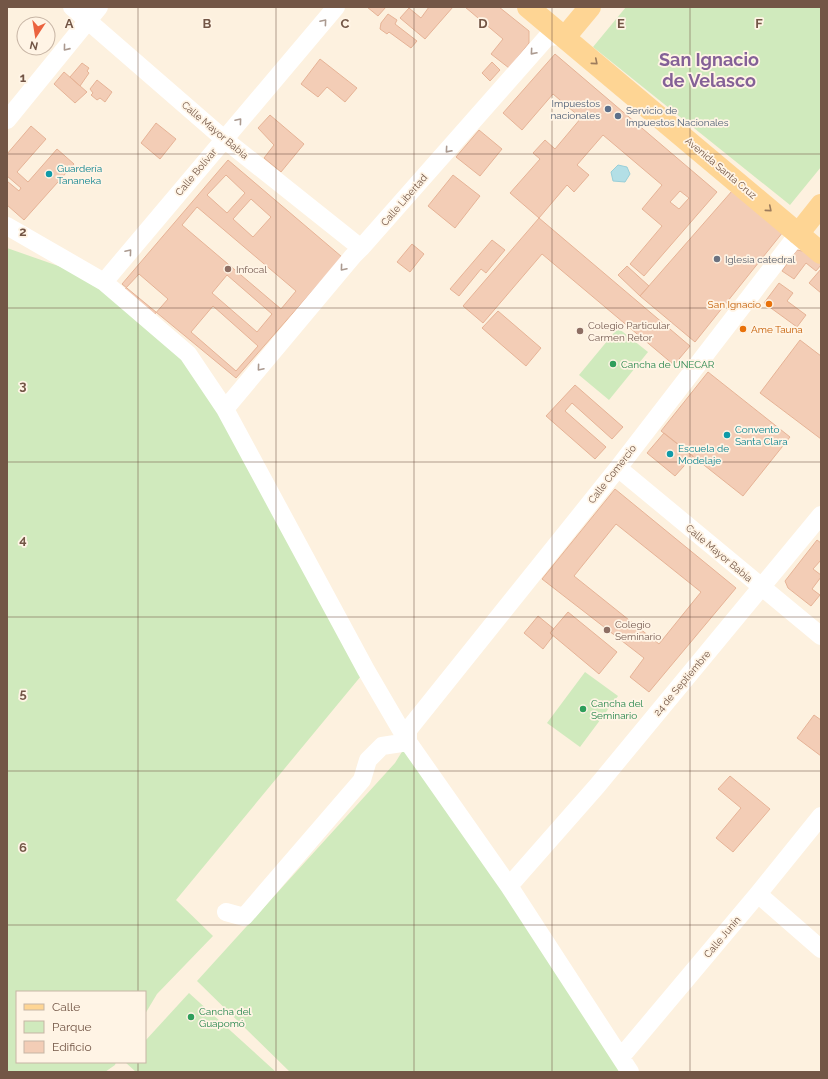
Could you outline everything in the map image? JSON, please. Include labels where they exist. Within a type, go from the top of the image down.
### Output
[{"type":"main road","name":"Avenida Santa Cruz","points":[[528,7],[821,253]]},
{"type":"main road","points":[[565,37],[590,7]]},
{"type":"main road","name":"Calle Comercio","points":[[798,234],[821,205]]},
{"type":"street","name":"Calle Mayor Babia","points":[[72,7],[94,13],[224,139],[361,248]]},
{"type":"street","name":"Calle Bolívar","points":[[104,282],[336,7]]},
{"type":"street","points":[[7,120],[94,13]]},
{"type":"street","name":"Calle Libertad","points":[[225,409],[353,256],[548,36],[565,37]]},
{"type":"street","points":[[7,226],[104,282],[188,354],[225,409],[366,670],[408,742],[510,886],[625,1065]]},
{"type":"street","name":"Calle Comercio","points":[[408,742],[408,730],[618,468],[798,234]]},
{"type":"street","name":"Calle Mayor Babia","points":[[618,468],[821,636]]},
{"type":"street","name":"24 de Septiembre","points":[[510,886],[597,786],[821,515]]},
{"type":"street","points":[[226,912],[244,917],[362,780],[368,760],[382,746],[408,742]]},
{"type":"street","name":"Calle Junín","points":[[625,1065],[758,894],[821,816]]},
{"type":"street","points":[[758,894],[821,949]]},
{"type":"green space","points":[[626,7],[821,7],[821,167],[790,205],[593,47]]},
{"type":"green space","points":[[7,248],[104,282],[188,354],[366,670],[176,900],[213,936],[157,994],[146,1012],[146,991],[16,991],[16,1063],[116,1063],[115,1065],[105,1072],[7,1072]]},
{"type":"green space","name":"Cancha de UNECAR","points":[[618,328],[648,352],[609,400],[579,375]]},
{"type":"green space","name":"Cancha del Seminario","points":[[585,672],[618,696],[580,747],[547,723]]},
{"type":"green space","points":[[408,742],[630,1072],[290,1072],[197,981],[395,763]]},
{"type":"green space","name":"Cancha del Guapomó","points":[[189,993],[276,1072],[136,1072],[126,1063],[146,1063],[146,1040]]},
{"type":"water","points":[[618,165],[627,167],[630,174],[625,182],[613,181],[611,172]]},
{"type":"building","points":[[367,7],[386,7],[378,16]]},
{"type":"building","points":[[429,7],[453,7],[425,39],[400,18],[409,8],[421,18]]},
{"type":"building","points":[[465,7],[499,7],[529,31],[529,43],[509,68],[491,54],[503,39]]},
{"type":"building","points":[[388,14],[397,20],[395,24],[417,41],[411,48],[389,32],[387,34],[380,29],[381,23]]},
{"type":"building","points":[[555,54],[717,192],[644,276],[630,264],[662,226],[642,209],[662,185],[603,135],[577,165],[589,175],[574,192],[567,185],[539,218],[510,193],[540,159],[533,153],[545,140],[555,149],[581,118],[553,94],[522,130],[503,113]],"holes":[[[680,191],[689,198],[679,209],[670,202]]]},
{"type":"building","points":[[320,59],[357,88],[345,102],[327,87],[318,97],[301,84]]},
{"type":"building","points":[[492,62],[500,70],[490,81],[482,73]]},
{"type":"building","points":[[82,63],[89,68],[87,71],[89,73],[80,86],[70,77]]},
{"type":"building","points":[[64,72],[87,92],[75,103],[54,84]]},
{"type":"building","points":[[97,80],[112,92],[105,102],[100,98],[97,100],[91,95],[93,93],[90,89]]},
{"type":"building","points":[[270,115],[304,144],[281,172],[264,158],[274,145],[258,128]]},
{"type":"building","points":[[156,123],[176,139],[160,159],[141,143]]},
{"type":"building","name":"Guardería Tananeka","points":[[31,126],[46,139],[17,172],[28,182],[57,149],[74,164],[24,220],[7,205],[7,181],[19,191],[21,188],[7,176],[7,154]]},
{"type":"building","points":[[479,130],[502,149],[480,176],[456,157]]},
{"type":"building","name":"Infocal","points":[[228,160],[342,257],[236,378],[122,284]]},
{"type":"building","points":[[226,175],[245,193],[227,213],[207,195]]},
{"type":"building","points":[[453,175],[480,196],[455,228],[428,206]]},
{"type":"building","name":"Iglesia catedral","points":[[732,191],[783,232],[695,342],[640,296]]},
{"type":"building","points":[[251,199],[271,217],[253,237],[233,219]]},
{"type":"building","points":[[197,207],[296,291],[281,309],[182,225]]},
{"type":"building","points":[[539,218],[690,346],[674,365],[542,254],[483,323],[463,306]]},
{"type":"building","points":[[492,240],[505,250],[486,273],[481,269],[459,296],[450,289]]},
{"type":"building","points":[[412,244],[424,254],[410,272],[397,262]]},
{"type":"building","points":[[797,250],[807,252],[821,261],[821,265],[816,271],[806,263],[794,279],[782,271]]},
{"type":"building","points":[[627,266],[649,286],[640,296],[618,275]]},
{"type":"building","points":[[821,269],[821,293],[809,283]]},
{"type":"building","points":[[139,274],[168,299],[154,315],[125,289]]},
{"type":"building","points":[[227,275],[272,314],[257,332],[212,293]]},
{"type":"building","points":[[779,283],[793,293],[787,301],[806,315],[797,327],[764,303]]},
{"type":"building","points":[[213,306],[258,346],[236,371],[191,332]]},
{"type":"building","points":[[498,311],[541,348],[526,366],[482,328]]},
{"type":"building","points":[[800,340],[821,356],[821,439],[760,393]]},
{"type":"building","name":"Convento Santa Clara","points":[[708,372],[790,437],[743,496],[661,431]]},
{"type":"building","points":[[575,385],[623,427],[612,439],[572,403],[565,411],[606,447],[595,459],[546,416]]},
{"type":"building","name":"Escuela de Modelaje","points":[[664,433],[693,456],[675,476],[647,453]]},
{"type":"building","points":[[615,489],[736,588],[649,692],[630,677],[644,658],[542,579]],"holes":[[[616,524],[701,592],[659,644],[574,576]]]},
{"type":"building","points":[[817,540],[821,543],[821,560],[813,569],[821,575],[821,577],[812,589],[820,595],[811,606],[788,588],[785,581]]},
{"type":"building","points":[[568,612],[617,652],[599,674],[550,633]]},
{"type":"building","points":[[538,616],[554,629],[550,633],[553,636],[543,649],[524,633]]},
{"type":"building","points":[[814,715],[821,720],[821,756],[797,738]]},
{"type":"building","points":[[730,776],[770,809],[733,852],[716,838],[741,808],[718,789]]},
{"type":"place","name":"Impuestos nacionales","points":[[608,109]]},
{"type":"place","name":"Servicio de Impuestos Nacionales","points":[[618,116]]},
{"type":"place","name":"Guardería Tananeka","points":[[49,174]]},
{"type":"place","name":"Iglesia catedral","points":[[717,259]]},
{"type":"place","name":"Infocal","points":[[228,269]]},
{"type":"place","name":"San Ignacio","points":[[769,304]]},
{"type":"place","name":"Ame Tauna","points":[[743,329]]},
{"type":"place","name":"Colegio Particular Carmen Retor","points":[[580,331]]},
{"type":"place","name":"Cancha de UNECAR","points":[[613,364]]},
{"type":"place","name":"Convento Santa Clara","points":[[727,435]]},
{"type":"place","name":"Escuela de Modelaje","points":[[670,454]]},
{"type":"place","name":"Colegio Seminario","points":[[607,630]]},
{"type":"place","name":"Cancha del Seminario","points":[[583,709]]},
{"type":"place","name":"Cancha del Guapomó","points":[[191,1017]]},
{"type":"district","name":"San Ignacio de Velasco","points":[[709,69]]}]
